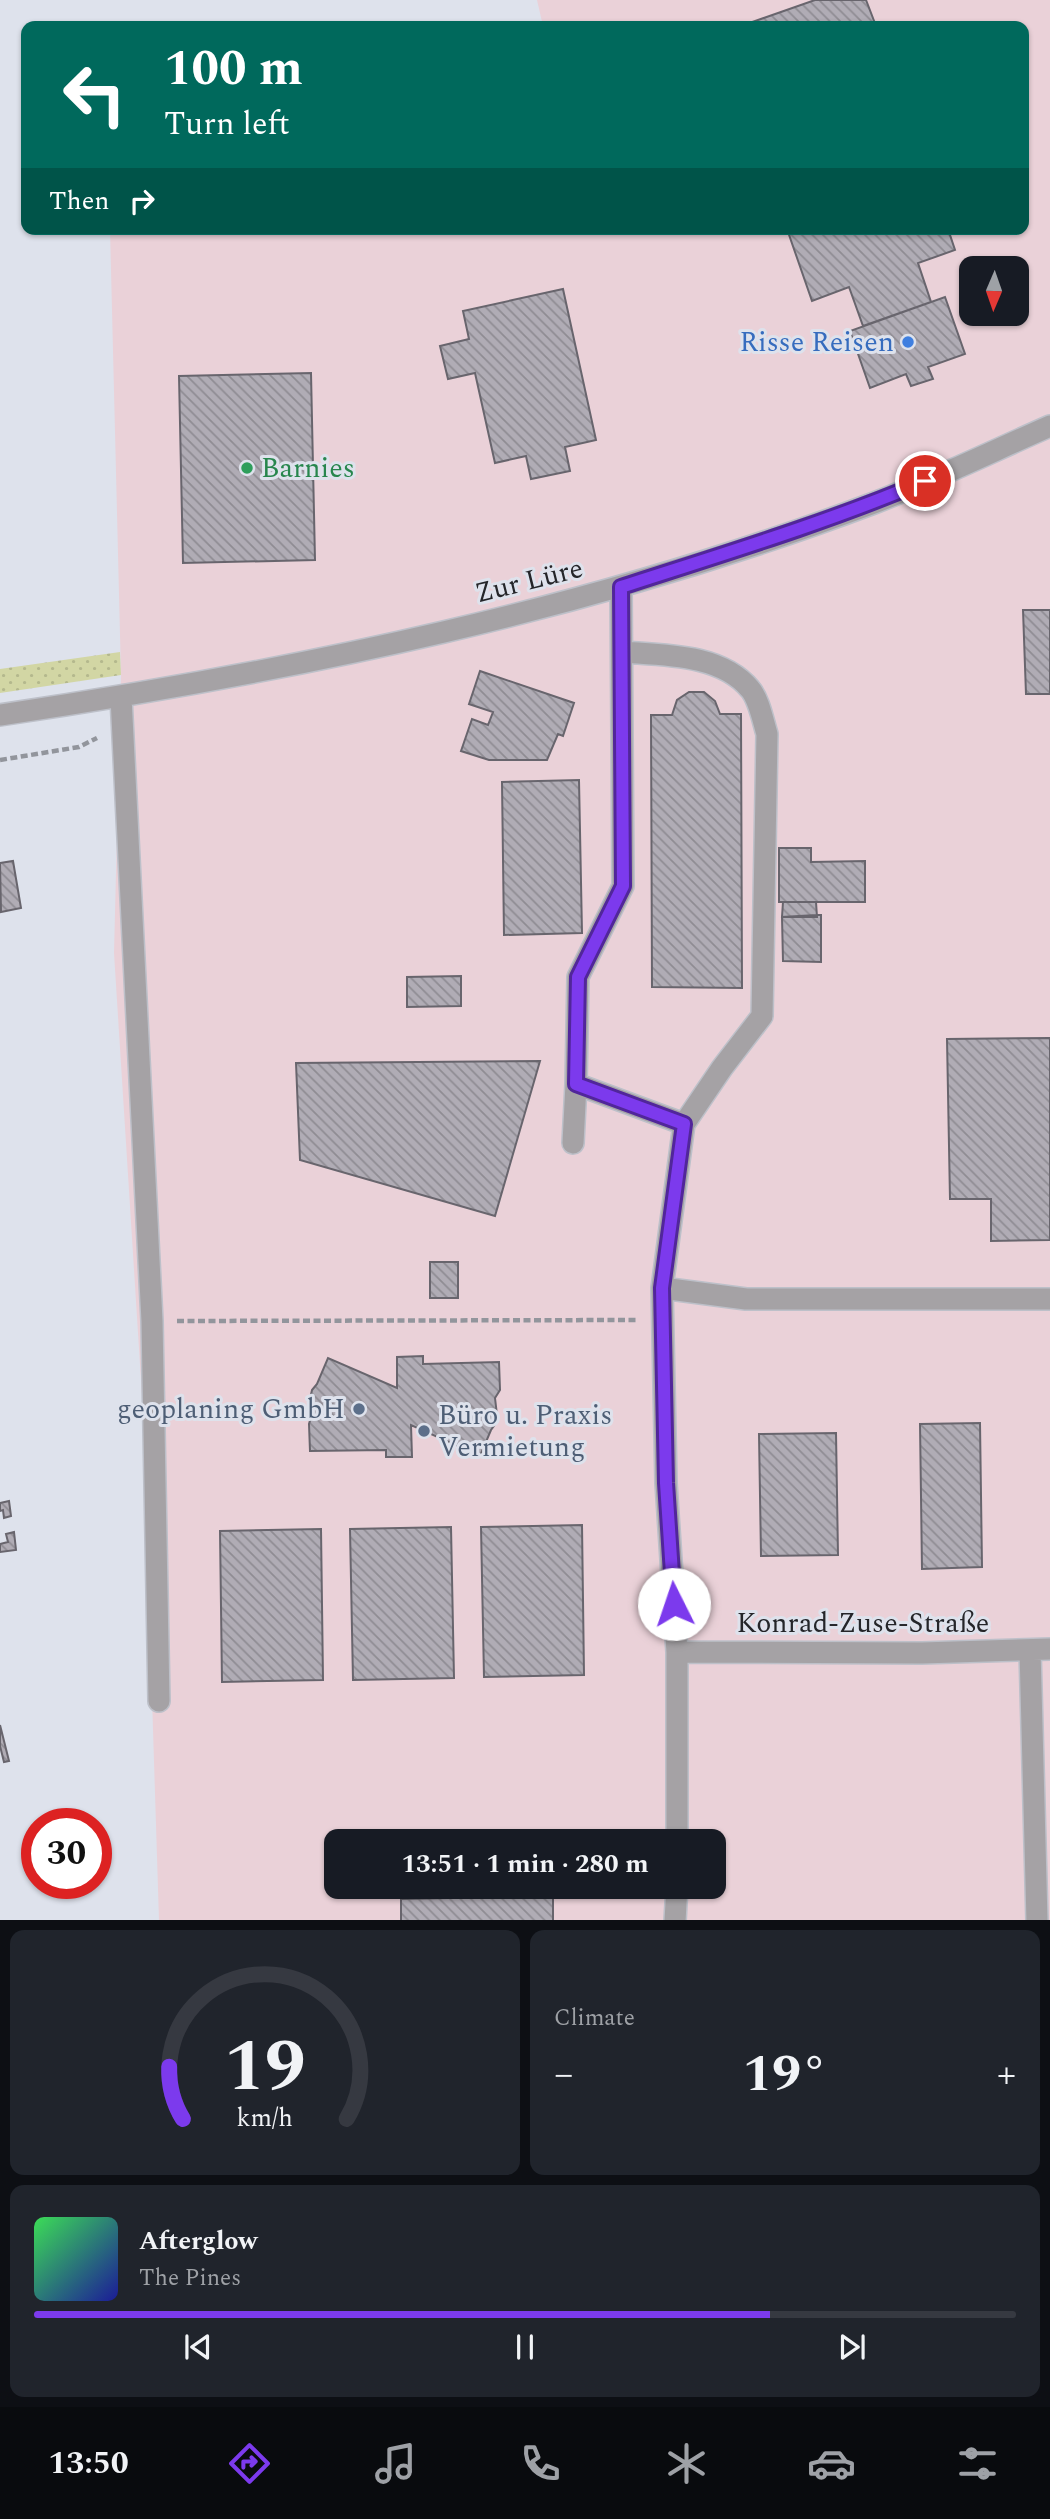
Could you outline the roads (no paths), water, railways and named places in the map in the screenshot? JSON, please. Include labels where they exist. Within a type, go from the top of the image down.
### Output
[{"type":"street","name":"Zur Lüre","points":[[0,715],[121,697],[395,643],[621,587],[875,502],[1050,426]]},
{"type":"street","points":[[573,1143],[578,977],[623,886],[621,587]]},
{"type":"street","points":[[623,652],[671,656],[729,670],[752,690],[767,734],[762,1016],[684,1124],[662,1288],[666,1483],[677,1652],[677,1829]]},
{"type":"street","points":[[121,697],[152,1321],[159,1701]]},
{"type":"street","points":[[576,1084],[684,1124]]},
{"type":"street","points":[[662,1288],[746,1299],[1050,1299]]},
{"type":"street","points":[[1037,1920],[1040,1649]]},
{"type":"street","name":"Konrad-Zuse-Straße","points":[[677,1652],[922,1653],[1040,1649]]},
{"type":"street","points":[[675,1920],[676,1899]]},
{"type":"place","name":"Risse Reisen","points":[[908,342]]},
{"type":"place","name":"Barnies","points":[[247,468]]},
{"type":"place","name":"geoplaning GmbH","points":[[359,1409]]},
{"type":"place","name":"Büro u. Praxis Vermietung","points":[[424,1431]]}]
